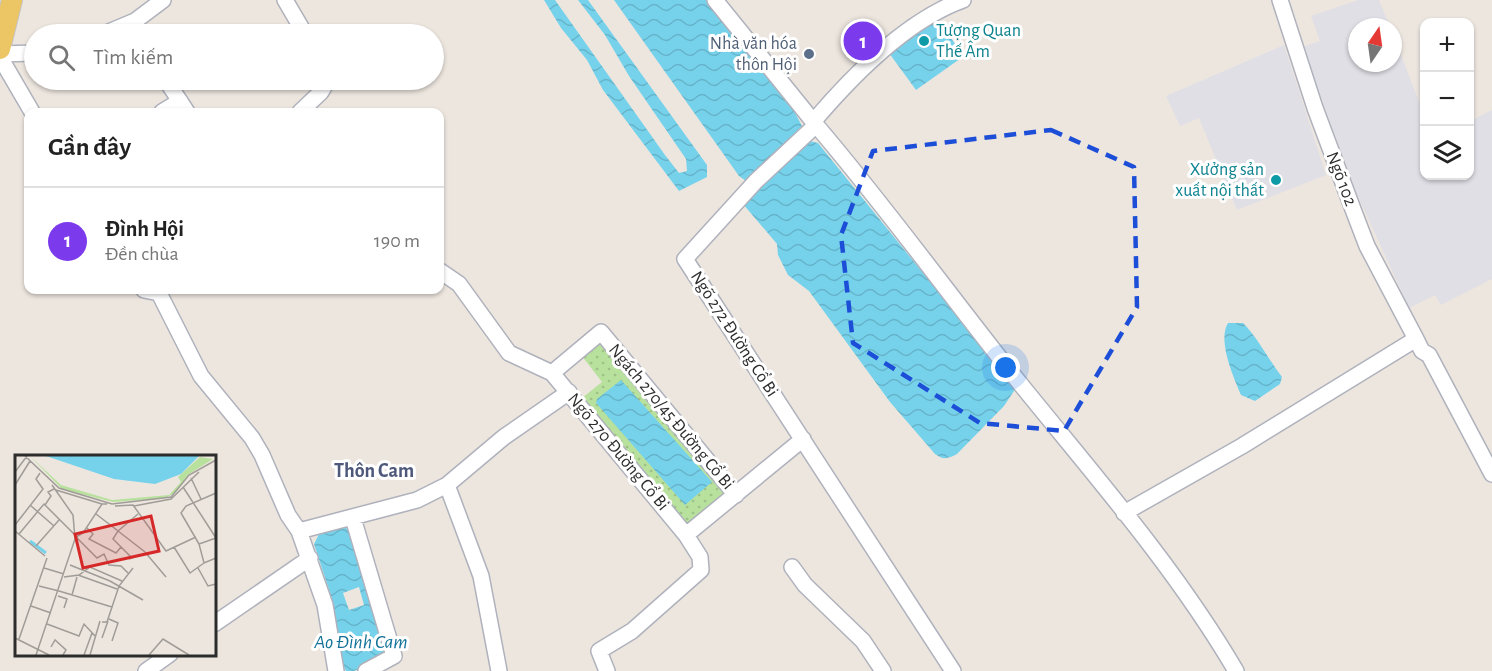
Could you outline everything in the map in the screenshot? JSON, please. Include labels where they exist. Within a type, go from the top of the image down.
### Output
[{"type":"main road","points":[[0,49],[3,21],[12,0]]},
{"type":"street","points":[[138,24],[164,0]]},
{"type":"street","points":[[285,0],[299,24]]},
{"type":"street","points":[[715,0],[862,179],[984,338],[1124,513],[1214,633],[1236,671]]},
{"type":"street","points":[[814,123],[880,54],[938,9],[963,0]]},
{"type":"street","name":"Ngõ 102","points":[[1280,0],[1314,108],[1367,246],[1419,345],[1429,355],[1492,474]]},
{"type":"street","points":[[24,54],[0,56],[30,108]]},
{"type":"street","points":[[172,90],[183,107]]},
{"type":"street","points":[[304,108],[322,90]]},
{"type":"street","name":"Ngõ 272 Đường Cổ Bi","points":[[814,123],[756,181],[685,259],[952,671]]},
{"type":"street","name":"Ngõ 270 Đường Cổ Bi","points":[[444,275],[459,284],[509,353],[552,373],[686,535],[700,557],[701,570],[632,631],[599,651],[607,671]]},
{"type":"street","points":[[160,294],[201,376],[252,438],[262,455],[288,515],[299,531],[325,605],[336,671]]},
{"type":"street","name":"Ngách 270/45 Đường Cổ Bi","points":[[552,373],[601,332],[736,495]]},
{"type":"street","points":[[1124,513],[1419,345]]},
{"type":"street","points":[[299,531],[417,500],[447,485],[504,437],[569,392]]},
{"type":"street","points":[[686,535],[803,439]]},
{"type":"street","points":[[447,485],[482,576],[499,671]]},
{"type":"street","points":[[353,518],[394,656],[366,671]]},
{"type":"street","points":[[216,623],[310,558]]},
{"type":"street","points":[[792,567],[805,585],[862,641],[883,671]]},
{"type":"street","points":[[146,671],[167,656]]},
{"type":"highlighted area","points":[[1051,130],[1134,167],[1137,307],[1064,431],[980,423],[853,343],[841,235],[873,151]]},
{"type":"shaded area","points":[[1358,0],[1379,0],[1386,18],[1348,18],[1348,72],[1402,72],[1402,58],[1420,104],[1420,180],[1474,180],[1474,119],[1492,110],[1492,279],[1441,305],[1435,295],[1409,308],[1357,194],[1302,47],[1320,41],[1311,16]]},
{"type":"shaded area","points":[[1284,45],[1326,175],[1237,210],[1199,118],[1180,126],[1166,96]]},
{"type":"green space","points":[[601,332],[736,495],[686,535],[577,402],[602,382],[578,351]]},
{"type":"water","points":[[544,0],[555,0],[665,155],[679,173],[687,171],[686,159],[629,76],[605,35],[578,0],[588,0],[707,165],[707,177],[679,191],[603,90],[587,60],[561,28]]},
{"type":"water","points":[[614,0],[706,0],[785,94],[802,126],[746,181],[739,176]]},
{"type":"water","points":[[937,19],[964,56],[916,90],[889,53]]},
{"type":"water","points":[[810,141],[818,143],[1016,388],[1004,406],[954,456],[943,458],[935,454],[890,402],[809,291],[788,275],[778,255],[777,244],[743,204],[803,144]]},
{"type":"water","points":[[1228,323],[1243,323],[1282,377],[1280,384],[1255,401],[1241,395],[1231,369],[1224,339]]},
{"type":"water","points":[[621,380],[712,482],[685,505],[596,403],[597,399]]},
{"type":"water","name":"Ao Đình Cam","points":[[341,527],[349,529],[385,653],[383,659],[354,671],[346,671],[342,664],[332,599],[314,544],[320,532]],"holes":[[[359,587],[364,605],[349,610],[343,593]]]},
{"type":"place","name":"Đình Hội","points":[[863,41]]},
{"type":"place","name":"Tượng Quan Thế Âm","points":[[924,41]]},
{"type":"place","name":"Nhà văn hóa thôn Hội","points":[[809,54]]},
{"type":"place","name":"Xưởng sản xuất nội thất","points":[[1276,180]]},
{"type":"district","name":"Thôn Cam","points":[[374,471]]}]
